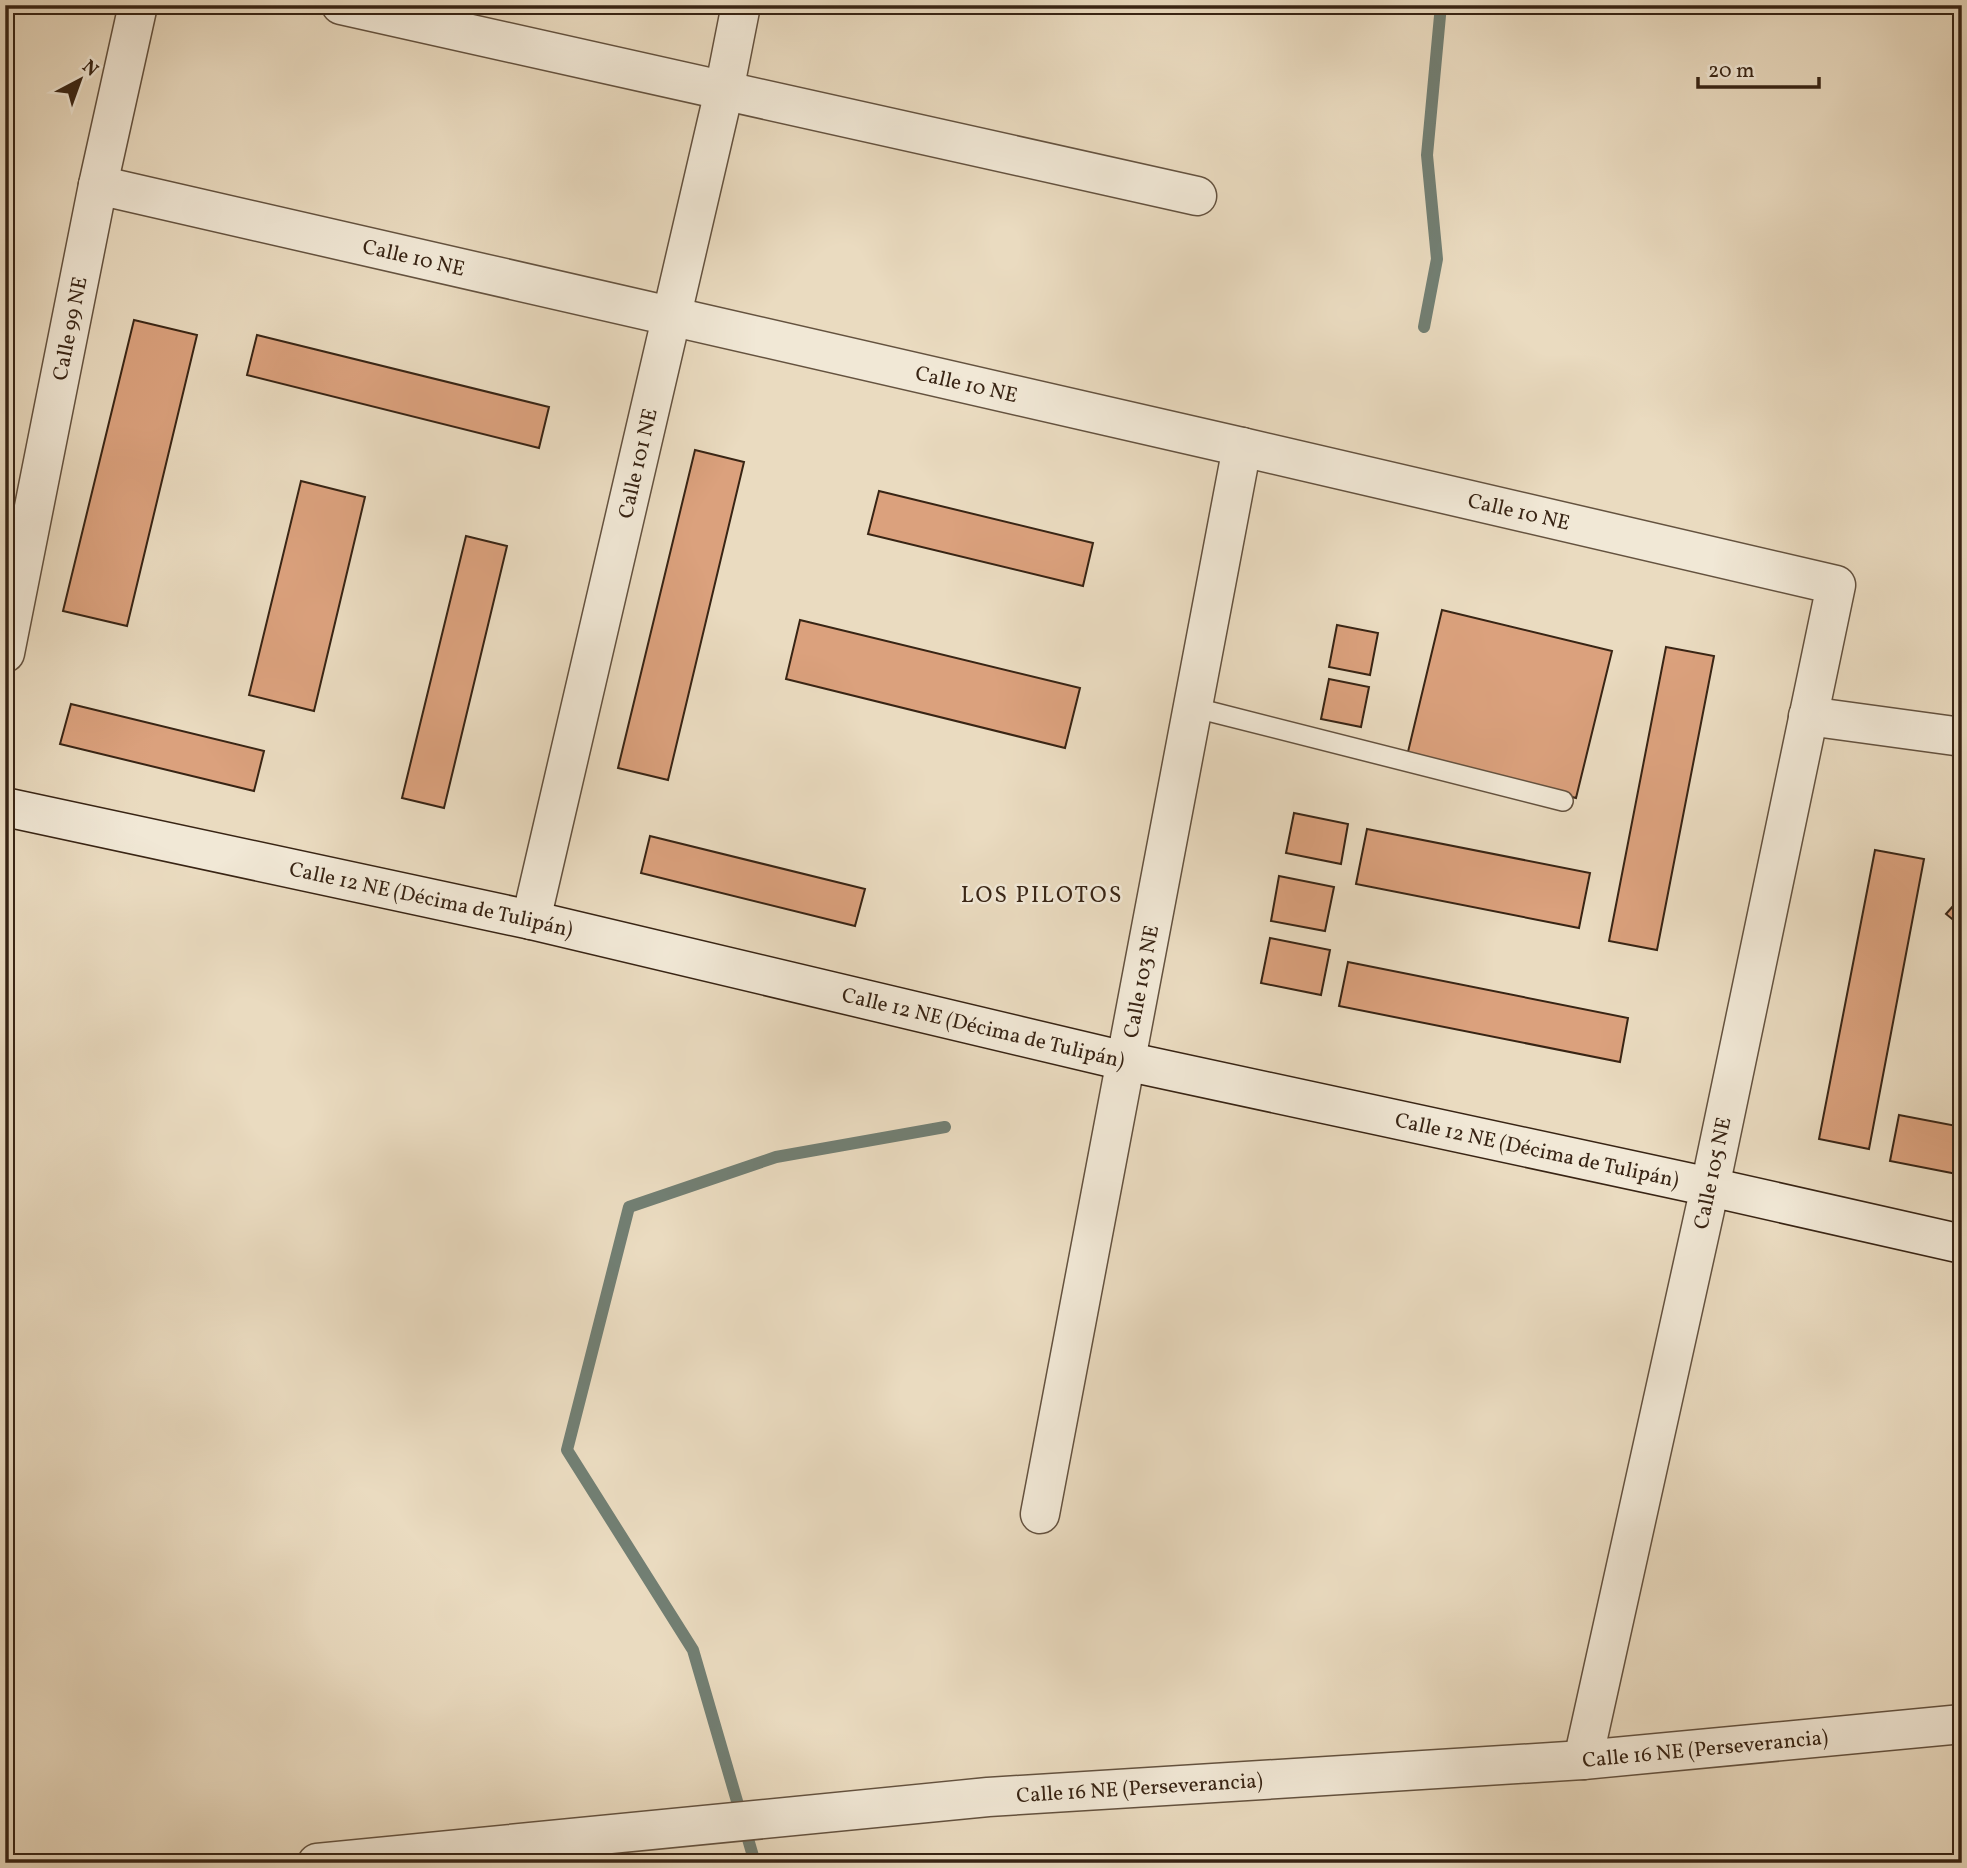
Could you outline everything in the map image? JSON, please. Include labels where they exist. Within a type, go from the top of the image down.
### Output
[{"type":"street","name":"Calle 99 NE","points":[[5,653],[98,185],[138,5]]},
{"type":"street","points":[[341,5],[1197,196]]},
{"type":"street","name":"Calle 101 NE","points":[[531,920],[724,91],[741,5]]},
{"type":"street","name":"Calle 10 NE","points":[[98,185],[1836,585]]},
{"type":"street","name":"Calle 103 NE","points":[[1040,1514],[1242,447]]},
{"type":"street","name":"Calle 105 NE","points":[[1583,1760],[1710,1188],[1836,585]]},
{"type":"street","points":[[1808,716],[1962,737]]},
{"type":"street","name":"Calle 12 NE (Décima de Tulipán)","points":[[5,807],[531,920],[1125,1061],[1962,1244]]},
{"type":"street","name":"Calle 16 NE (Perseverancia)","points":[[337,1862],[988,1797],[1583,1760],[1962,1724]]},
{"type":"lane","points":[[1192,707],[1563,802]]},
{"type":"building","points":[[134,320],[197,335],[127,626],[63,611]]},
{"type":"building","points":[[257,335],[549,407],[539,448],[247,375]]},
{"type":"building","points":[[695,450],[744,462],[668,780],[618,768]]},
{"type":"building","points":[[301,481],[365,497],[314,711],[249,695]]},
{"type":"building","points":[[879,491],[1093,543],[1083,586],[868,534]]},
{"type":"building","points":[[466,536],[507,546],[444,808],[402,798]]},
{"type":"building","points":[[1442,610],[1612,651],[1576,798],[1407,756]]},
{"type":"building","points":[[800,620],[1080,688],[1065,748],[786,679]]},
{"type":"building","points":[[1337,625],[1378,633],[1370,675],[1329,667]]},
{"type":"building","points":[[1666,647],[1714,656],[1657,950],[1609,941]]},
{"type":"building","points":[[1329,679],[1369,687],[1361,727],[1321,719]]},
{"type":"building","points":[[71,704],[264,751],[254,791],[60,744]]},
{"type":"building","points":[[1294,813],[1348,824],[1341,864],[1286,853]]},
{"type":"building","points":[[1367,829],[1590,873],[1579,928],[1356,884]]},
{"type":"building","points":[[650,836],[865,889],[855,926],[641,873]]},
{"type":"building","points":[[1875,850],[1924,859],[1869,1149],[1819,1139]]},
{"type":"building","points":[[1279,876],[1334,887],[1325,931],[1271,921]]},
{"type":"building","points":[[1962,896],[1962,927],[1946,914]]},
{"type":"building","points":[[1270,938],[1330,950],[1321,995],[1261,983]]},
{"type":"building","points":[[1348,962],[1628,1018],[1620,1062],[1339,1006]]},
{"type":"building","points":[[1899,1115],[1962,1127],[1962,1175],[1890,1161]]},
{"type":"waterway","points":[[1424,327],[1437,259],[1427,155],[1441,5]]},
{"type":"waterway","points":[[755,1863],[693,1650],[567,1450],[629,1207],[776,1157],[945,1127]]},
{"type":"district","name":"LOS PILOTOS","points":[[1042,894]]}]
